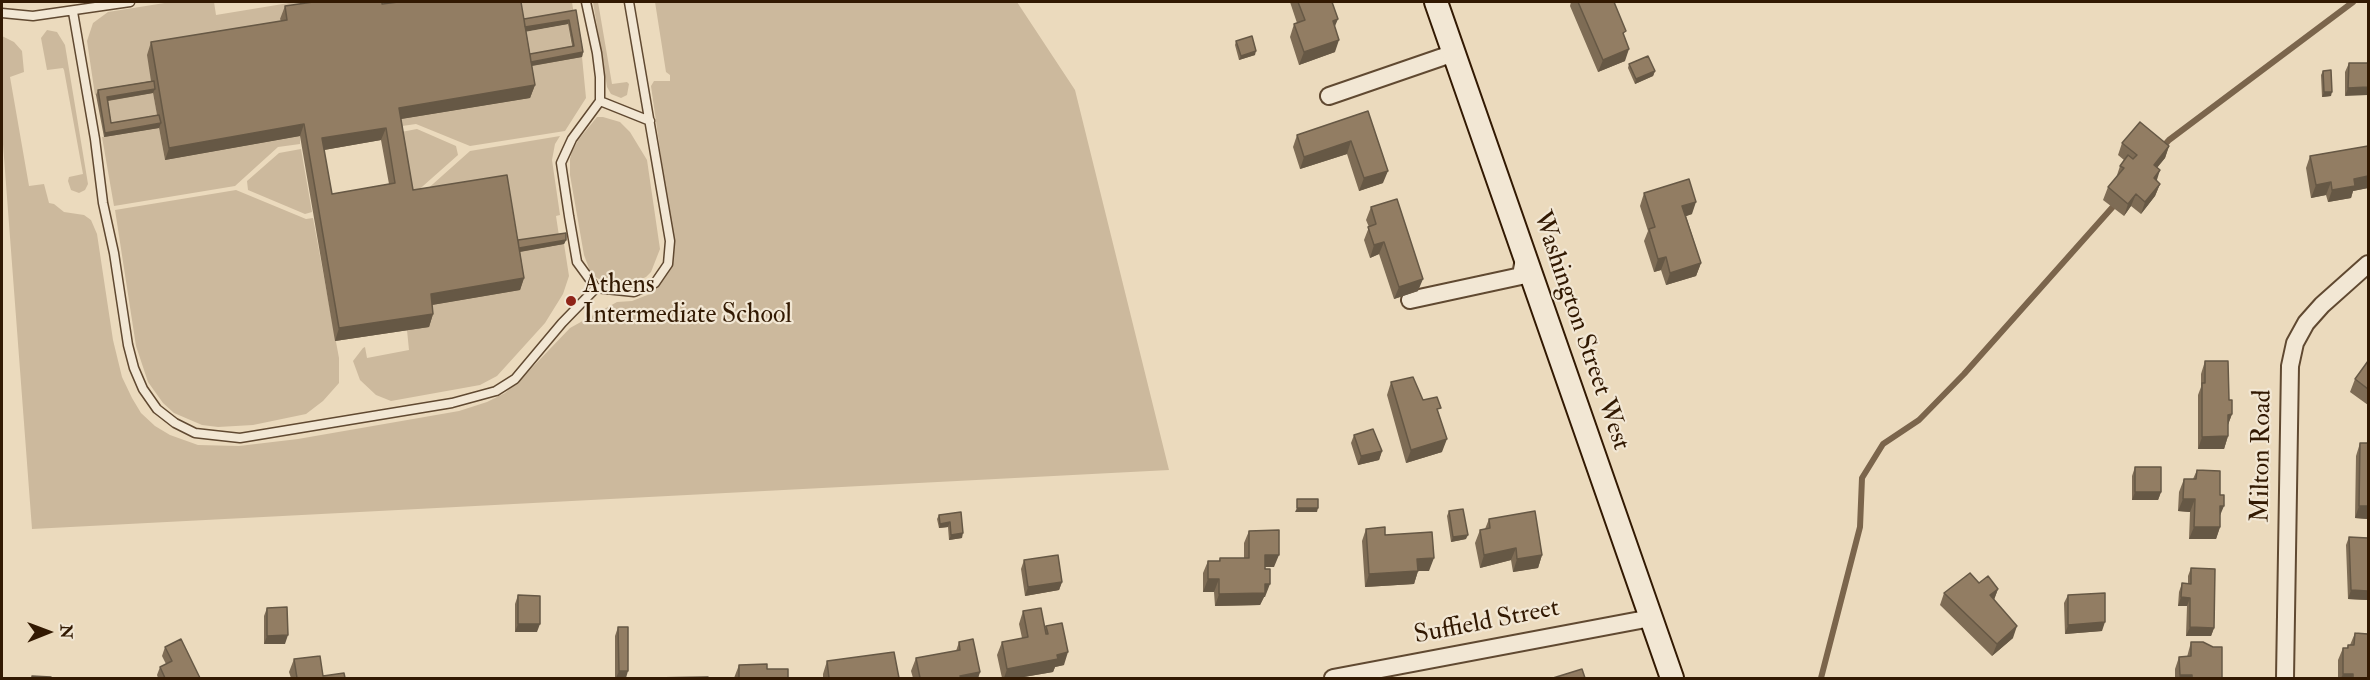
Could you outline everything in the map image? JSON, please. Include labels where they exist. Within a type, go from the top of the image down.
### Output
[{"type":"street","name":"Washington Street West","points":[[1436,2],[1672,678]]},
{"type":"street","points":[[1329,96],[1454,53]]},
{"type":"street","points":[[1410,300],[1521,276],[1524,258]]},
{"type":"street","name":"Milton Road","points":[[2285,678],[2290,366],[2295,343],[2306,323],[2368,264]]},
{"type":"street","name":"Suffield Street","points":[[1333,678],[1651,618]]},
{"type":"lane","points":[[2,13],[33,16],[130,2]]},
{"type":"lane","points":[[586,2],[597,53],[600,101],[572,139],[561,164],[577,262],[596,288],[634,292],[655,283],[668,264],[670,241],[629,2]]},
{"type":"lane","points":[[73,12],[128,345],[143,389],[157,409],[175,423],[195,433],[240,438],[452,403],[496,391],[515,379],[562,323],[596,288]]},
{"type":"lane","points":[[600,101],[650,121]]},
{"type":"shaded area","points":[[171,2],[214,2],[216,15],[295,2],[302,2],[309,8],[282,32],[152,85],[95,95],[87,41],[93,23],[108,12]]},
{"type":"shaded area","points":[[514,2],[572,2],[574,15],[518,24]]},
{"type":"shaded area","points":[[593,2],[598,2],[612,84],[627,82],[629,84],[627,95],[621,98],[611,94],[607,87]]},
{"type":"shaded area","points":[[655,2],[1017,2],[1075,90],[1169,470],[32,529],[2,131],[2,36],[14,42],[22,51],[24,72],[10,77],[29,186],[44,184],[49,203],[64,212],[84,215],[91,220],[97,234],[113,340],[122,377],[132,398],[141,413],[155,426],[170,435],[198,445],[239,446],[298,439],[459,411],[487,402],[505,393],[570,328],[617,302],[632,301],[650,294],[672,267],[674,249],[651,86],[654,81],[670,81],[670,75],[666,72]]},
{"type":"shaded area","points":[[568,24],[572,50],[524,59],[519,33]]},
{"type":"shaded area","points":[[47,30],[57,32],[65,45],[88,184],[85,190],[79,193],[71,190],[68,181],[69,177],[83,174],[64,70],[63,68],[47,70],[41,38]]},
{"type":"shaded area","points":[[582,57],[586,98],[565,131],[470,146],[416,124],[395,127],[395,120],[530,98],[525,67]]},
{"type":"shaded area","points":[[153,93],[158,119],[110,128],[106,101]]},
{"type":"shaded area","points":[[597,117],[620,122],[630,132],[647,160],[660,249],[651,272],[633,283],[608,283],[595,277],[584,255],[570,175],[570,159],[579,139]]},
{"type":"shaded area","points":[[159,128],[165,160],[300,136],[300,144],[278,147],[235,186],[114,206],[102,137]]},
{"type":"shaded area","points":[[417,129],[456,146],[458,155],[414,194],[396,133]]},
{"type":"shaded area","points":[[560,136],[555,144],[552,160],[560,215],[556,216],[559,236],[519,244],[509,188],[415,200],[470,151]]},
{"type":"shaded area","points":[[301,149],[312,212],[305,214],[248,190],[247,181],[279,153]]},
{"type":"shaded area","points":[[236,190],[306,219],[313,218],[339,358],[339,383],[323,401],[306,414],[253,425],[218,427],[202,425],[174,413],[163,403],[148,382],[136,346],[115,210]]},
{"type":"shaded area","points":[[564,244],[569,276],[563,294],[545,323],[497,376],[480,385],[391,401],[376,395],[360,380],[353,361],[363,348],[365,347],[367,358],[409,350],[407,330],[429,326],[426,306],[519,290],[513,253]]},
{"type":"building","points":[[313,2],[382,2],[382,4],[521,2],[535,85],[399,108],[413,190],[507,175],[524,278],[431,294],[433,314],[339,328],[304,124],[169,148],[151,42],[287,20],[285,6]],"holes":[[[386,128],[395,183],[332,194],[322,138]]]},
{"type":"building","points":[[1298,2],[1332,2],[1338,19],[1333,21],[1339,40],[1304,52],[1294,24],[1305,20]]},
{"type":"building","points":[[1578,2],[1614,2],[1626,31],[1623,33],[1629,49],[1603,60]]},
{"type":"building","points":[[576,10],[583,52],[531,62],[530,54],[574,46],[569,20],[525,27],[524,19]]},
{"type":"building","points":[[1252,36],[1256,51],[1241,56],[1236,41]]},
{"type":"building","points":[[1648,56],[1655,71],[1636,79],[1629,64]]},
{"type":"building","points":[[2349,63],[2368,63],[2368,87],[2348,88]]},
{"type":"building","points":[[2331,70],[2332,92],[2324,92],[2323,71]]},
{"type":"building","points":[[154,81],[155,89],[107,97],[111,123],[159,115],[161,123],[105,133],[98,90]]},
{"type":"building","points":[[1368,111],[1388,171],[1364,178],[1351,141],[1304,157],[1297,135]]},
{"type":"building","points":[[2140,122],[2169,146],[2154,165],[2160,170],[2154,178],[2160,184],[2145,202],[2136,194],[2128,204],[2108,187],[2124,168],[2120,166],[2128,155],[2133,159],[2137,155],[2122,143]]},
{"type":"building","points":[[2368,146],[2368,176],[2354,179],[2355,186],[2332,190],[2331,182],[2316,185],[2310,156]]},
{"type":"building","points":[[1689,179],[1696,202],[1682,206],[1701,263],[1670,273],[1666,257],[1658,259],[1649,229],[1655,227],[1644,193]]},
{"type":"building","points":[[1397,199],[1423,279],[1399,287],[1384,242],[1374,245],[1368,227],[1376,224],[1371,207]]},
{"type":"building","points":[[566,233],[566,240],[519,248],[518,240]]},
{"type":"building","points":[[2205,361],[2228,361],[2229,400],[2232,400],[2232,414],[2228,415],[2228,436],[2202,437],[2202,383],[2205,383]]},
{"type":"building","points":[[2368,361],[2368,389],[2355,379]]},
{"type":"building","points":[[1413,377],[1423,400],[1437,397],[1441,408],[1437,409],[1447,439],[1411,450],[1391,382]]},
{"type":"building","points":[[1373,429],[1382,451],[1361,456],[1354,435]]},
{"type":"building","points":[[2360,443],[2368,443],[2368,506],[2359,506]]},
{"type":"building","points":[[2135,467],[2161,467],[2161,492],[2135,492]]},
{"type":"building","points":[[2197,470],[2220,471],[2220,495],[2224,495],[2224,506],[2220,506],[2220,527],[2194,527],[2195,499],[2183,499],[2184,479],[2196,479]]},
{"type":"building","points":[[1297,499],[1318,499],[1318,508],[1297,508]]},
{"type":"building","points":[[1463,509],[1468,535],[1453,537],[1449,511]]},
{"type":"building","points":[[1535,511],[1542,555],[1517,559],[1516,548],[1484,555],[1480,530],[1490,528],[1489,519]]},
{"type":"building","points":[[961,512],[963,533],[951,535],[950,522],[940,524],[939,515]]},
{"type":"building","points":[[1385,527],[1385,535],[1432,532],[1434,558],[1417,559],[1418,571],[1369,574],[1366,529]]},
{"type":"building","points":[[1279,530],[1279,555],[1265,555],[1265,569],[1270,569],[1270,584],[1265,584],[1265,593],[1219,594],[1219,579],[1208,579],[1208,561],[1220,561],[1220,558],[1249,558],[1249,531]]},
{"type":"building","points":[[2349,537],[2368,538],[2368,591],[2351,590]]},
{"type":"building","points":[[1058,555],[1062,582],[1028,587],[1024,560]]},
{"type":"building","points":[[2191,568],[2215,569],[2214,628],[2190,627],[2190,598],[2181,597],[2182,583],[2191,584]]},
{"type":"building","points":[[1970,573],[1979,583],[1988,576],[1998,589],[1990,595],[2017,626],[1997,644],[1944,593]]},
{"type":"building","points":[[2105,593],[2105,622],[2068,625],[2068,595]]},
{"type":"building","points":[[518,595],[540,596],[540,624],[518,624]]},
{"type":"building","points":[[287,607],[288,635],[267,636],[267,608]]},
{"type":"building","points":[[1041,608],[1046,634],[1048,634],[1046,626],[1062,623],[1068,652],[1057,655],[1058,659],[1007,669],[1002,642],[1028,637],[1023,611]]},
{"type":"building","points":[[618,627],[628,627],[628,671],[619,671]]},
{"type":"building","points":[[2355,633],[2368,634],[2368,678],[2353,678],[2353,674],[2343,674],[2343,648],[2354,645]]},
{"type":"building","points":[[181,639],[200,678],[165,678],[160,667],[172,661],[165,647]]},
{"type":"building","points":[[973,639],[980,672],[960,676],[961,678],[920,678],[916,658],[960,650],[959,642]]},
{"type":"building","points":[[2191,642],[2203,642],[2213,647],[2222,647],[2222,678],[2192,678],[2192,675],[2180,675],[2179,657],[2191,656]]},
{"type":"building","points":[[894,652],[899,678],[829,678],[827,661]]},
{"type":"building","points":[[320,656],[323,676],[344,673],[345,678],[297,678],[294,659]]},
{"type":"building","points":[[767,664],[767,669],[788,669],[788,678],[739,678],[739,665]]},
{"type":"building","points":[[1582,669],[1585,678],[1553,678]]},
{"type":"building","points":[[32,676],[51,677],[51,678],[32,678]]},
{"type":"building","points":[[708,677],[708,678],[651,678]]},
{"type":"waterway","points":[[2161,149],[2169,140],[2353,2]]},
{"type":"waterway","points":[[1821,678],[1860,527],[1862,478],[1883,444],[1919,420],[1964,374],[2118,201]]},
{"type":"place","name":"Athens Intermediate School","points":[[571,301]]}]
